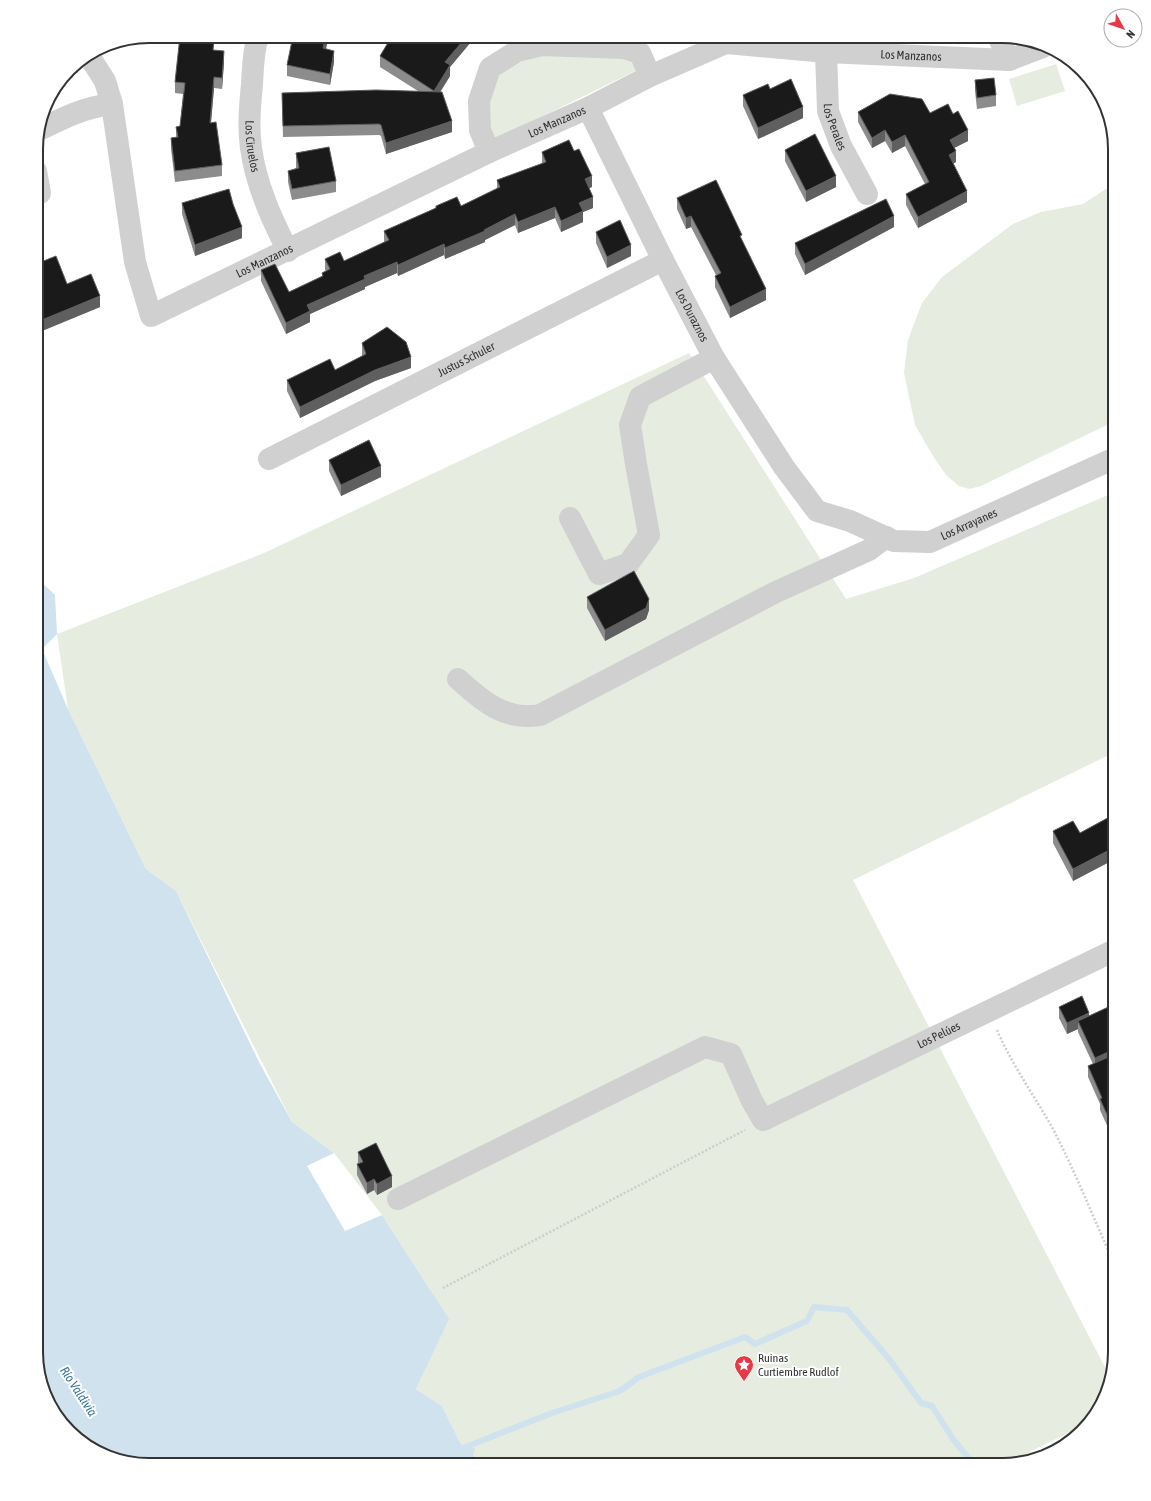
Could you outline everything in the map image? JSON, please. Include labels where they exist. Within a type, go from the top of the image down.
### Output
[{"type":"street","name":"Los Ciruelos","points":[[256,43],[254,48],[250,108],[251,147],[258,178],[271,217],[288,251]]},
{"type":"street","name":"Los Manzanos","points":[[112,104],[135,262],[151,316],[288,251],[489,152],[588,108],[650,76],[726,43],[826,52],[1010,60],[1037,49]]},
{"type":"street","points":[[1002,43],[1010,60]]},
{"type":"street","points":[[489,152],[480,130],[478,101],[490,68],[517,51],[542,45],[624,48],[640,53],[650,76]]},
{"type":"street","name":"Los Perales","points":[[826,52],[830,116],[841,146],[867,194]]},
{"type":"street","points":[[46,127],[70,115],[96,106],[112,104],[105,81],[92,60]]},
{"type":"street","name":"Los Duraznos","points":[[588,108],[663,260],[714,358],[784,467],[817,511]]},
{"type":"street","name":"Justus Schuler","points":[[269,459],[663,260]]},
{"type":"street","points":[[570,518],[598,574],[628,564],[649,535],[630,425],[640,397],[714,358]]},
{"type":"street","name":"Los Arrayanes","points":[[817,511],[850,521],[894,541],[930,542],[1108,461]]},
{"type":"street","points":[[458,679],[481,701],[501,711],[522,716],[540,715],[776,592],[869,550],[886,537]]},
{"type":"street","name":"Los Pelúes","points":[[763,1120],[1108,953]]},
{"type":"street","points":[[398,1199],[705,1047],[732,1054],[752,1101],[763,1120]]},
{"type":"path","points":[[988,1011],[1009,1058],[1052,1128],[1083,1190],[1108,1249]]},
{"type":"path","points":[[443,1288],[763,1120]]},
{"type":"shaded area","points":[[523,54],[632,56],[637,70],[494,140],[490,136],[485,99],[496,70]]},
{"type":"shaded area","points":[[1056,64],[1065,91],[1017,106],[1009,79]]},
{"type":"shaded area","points":[[1108,188],[1108,424],[981,486],[969,489],[959,486],[946,475],[915,425],[904,373],[908,340],[922,303],[942,277],[1013,224],[1041,212],[1083,204]]},
{"type":"shaded area","points":[[689,353],[846,599],[914,578],[1108,495],[1108,755],[853,880],[1106,1369],[1097,1399],[1082,1422],[1073,1431],[1029,1452],[1037,1452],[1036,1452],[1015,1457],[1002,1458],[470,1458],[463,1448],[442,1406],[416,1389],[431,1356],[433,1294],[382,1215],[334,1153],[292,1122],[176,891],[146,869],[68,709],[57,634],[262,554]]},
{"type":"water","points":[[43,584],[55,595],[57,634],[43,648]]},
{"type":"water","name":"Río Valdivia","points":[[43,651],[68,709],[146,869],[176,891],[259,1062],[292,1122],[334,1153],[307,1166],[345,1231],[382,1215],[449,1319],[416,1389],[442,1406],[463,1448],[475,1448],[473,1456],[475,1458],[136,1457],[109,1450],[96,1444],[74,1427],[61,1411],[54,1399],[47,1379],[43,1352]]},
{"type":"building","points":[[179,43],[214,43],[213,50],[224,51],[222,78],[214,77],[210,123],[216,122],[222,165],[175,171],[171,138],[178,137],[176,127],[180,126],[185,83],[175,82]]},
{"type":"building","points":[[292,43],[324,43],[323,48],[334,51],[330,74],[287,65]]},
{"type":"building","points":[[388,43],[461,43],[445,62],[450,65],[434,91],[380,56]]},
{"type":"building","points":[[994,78],[996,95],[977,98],[975,80]]},
{"type":"building","points":[[791,79],[803,107],[758,128],[743,95],[768,84],[770,89]]},
{"type":"building","points":[[376,90],[442,92],[452,121],[386,143],[381,125],[379,124],[283,126],[282,93]]},
{"type":"building","points":[[890,94],[922,99],[930,113],[948,104],[953,114],[958,111],[968,130],[950,140],[956,151],[949,155],[967,191],[918,217],[906,194],[929,182],[905,135],[892,142],[885,130],[872,138],[858,112]]},
{"type":"building","points":[[815,134],[836,176],[806,191],[785,150]]},
{"type":"building","points":[[569,140],[574,151],[579,149],[592,176],[585,179],[593,197],[579,203],[583,211],[561,221],[555,207],[518,222],[515,214],[484,230],[485,231],[445,248],[444,244],[398,265],[397,262],[364,276],[365,279],[307,305],[310,311],[286,323],[261,270],[275,264],[289,292],[323,276],[322,273],[330,269],[325,259],[340,252],[344,261],[389,240],[384,231],[436,208],[436,206],[457,197],[461,206],[500,187],[497,180],[546,162],[542,152]]},
{"type":"building","points":[[329,147],[336,181],[292,189],[288,171],[299,168],[296,153]]},
{"type":"building","points":[[716,180],[742,235],[740,236],[766,289],[730,307],[715,276],[721,273],[691,216],[686,218],[677,198]]},
{"type":"building","points":[[229,189],[242,227],[195,245],[182,203]]},
{"type":"building","points":[[886,199],[894,216],[805,264],[795,243]]},
{"type":"building","points":[[620,220],[631,245],[607,257],[596,232]]},
{"type":"building","points":[[56,256],[67,284],[91,274],[100,296],[43,320],[43,261]]},
{"type":"building","points":[[387,327],[406,342],[411,357],[375,370],[300,407],[287,380],[330,359],[335,370],[366,354],[362,343]]},
{"type":"building","points":[[369,440],[381,466],[341,485],[329,460]]},
{"type":"building","points":[[634,571],[649,599],[646,608],[605,630],[587,597]]},
{"type":"building","points":[[1108,818],[1108,851],[1073,869],[1053,831],[1073,821],[1080,833]]},
{"type":"building","points":[[1082,996],[1089,1013],[1067,1023],[1059,1007]]},
{"type":"building","points":[[1108,1007],[1108,1052],[1095,1058],[1078,1021]]},
{"type":"building","points":[[1108,1057],[1108,1117],[1100,1099],[1102,1098],[1088,1066]]},
{"type":"building","points":[[376,1143],[392,1176],[377,1184],[374,1179],[367,1183],[357,1164],[363,1162],[358,1152]]},
{"type":"waterway","points":[[463,1448],[552,1413],[620,1391],[639,1377],[745,1337],[755,1344],[807,1321],[814,1307],[847,1310],[890,1360],[921,1403],[932,1406],[953,1439],[968,1458]]},
{"type":"place","name":"Ruinas Curtiembre Rudlof","points":[[744,1382]]}]
